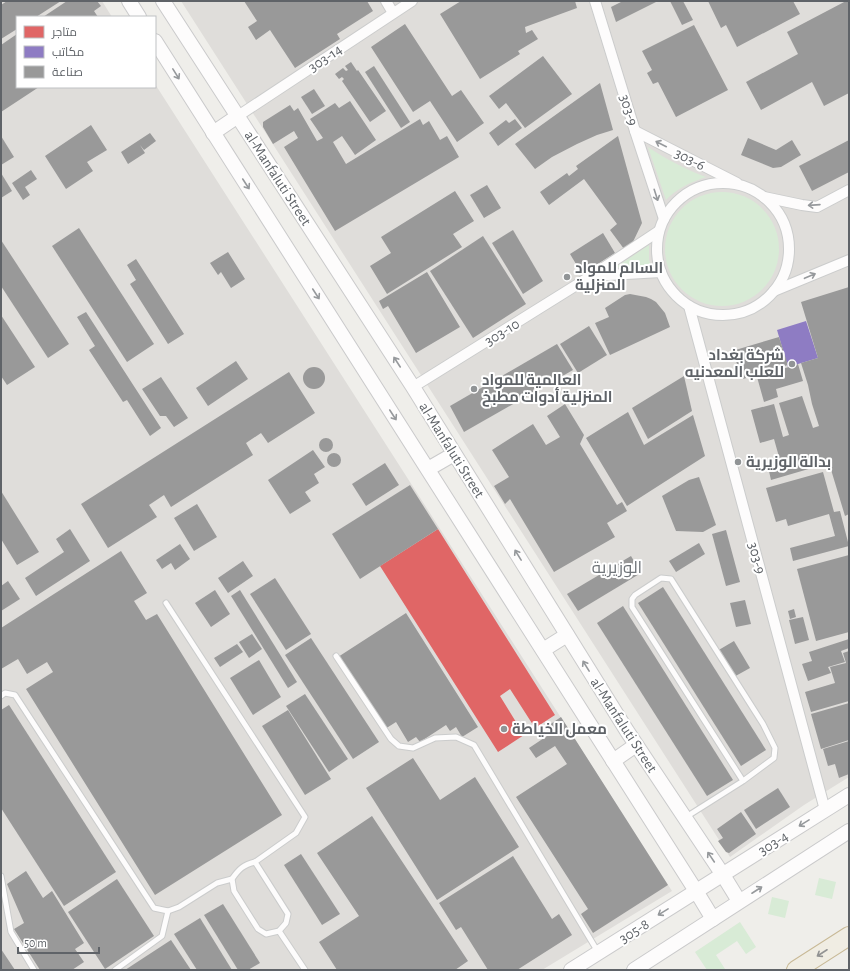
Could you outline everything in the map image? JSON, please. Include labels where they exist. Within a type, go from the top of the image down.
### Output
[{"type":"highway","points":[[796,970],[849,936]]},
{"type":"street","points":[[129,1],[139,16]]},
{"type":"street","name":"al-Manfaluti Street","points":[[163,1],[413,387],[636,745],[723,874],[739,901]]},
{"type":"street","points":[[386,1],[393,13]]},
{"type":"street","name":"303-14","points":[[238,116],[412,1]]},
{"type":"street","name":"303-9","points":[[595,1],[664,219]]},
{"type":"street","name":"al-Manfaluti Street","points":[[156,43],[696,891],[712,919]]},
{"type":"street","points":[[213,133],[238,116]]},
{"type":"street","name":"303-6","points":[[635,131],[746,187]]},
{"type":"street","points":[[727,183],[746,187],[764,198],[778,213],[786,232],[789,253],[784,273],[774,291],[760,304],[743,312],[725,316],[706,314],[689,306],[672,292],[661,272],[657,252],[659,231],[664,219],[675,203],[690,191],[708,184],[727,183]]},
{"type":"street","points":[[764,198],[817,207],[849,190]]},
{"type":"street","name":"303-10","points":[[413,387],[591,276],[659,231]]},
{"type":"street","points":[[774,291],[849,260]]},
{"type":"street","name":"303-10","points":[[591,276],[661,272]]},
{"type":"street","name":"303-9","points":[[689,306],[825,810]]},
{"type":"street","points":[[428,469],[454,454]]},
{"type":"street","points":[[543,650],[568,635]]},
{"type":"street","points":[[613,761],[636,745]]},
{"type":"street","name":"303-4","points":[[696,891],[849,795]]},
{"type":"street","name":"303-4","points":[[712,919],[849,831]]},
{"type":"street","name":"305-8","points":[[571,970],[696,891]]},
{"type":"street","points":[[634,970],[712,919]]},
{"type":"lane","points":[[685,818],[743,781],[774,758],[775,748],[763,724],[670,579],[661,578],[635,595],[632,599],[632,607],[743,781]]},
{"type":"lane","points":[[1,696],[5,693],[15,695],[154,908],[168,911],[179,907],[217,883],[232,879],[240,869],[247,864],[255,862],[296,833],[306,817],[166,603]]},
{"type":"lane","points":[[336,656],[391,739],[399,746],[413,748],[435,738],[456,737],[474,745],[599,953]]},
{"type":"lane","points":[[232,879],[234,891],[258,929],[266,934],[279,931],[286,923],[288,914],[255,862]]},
{"type":"lane","points":[[1,876],[11,932],[34,970]]},
{"type":"lane","points":[[115,970],[162,936],[168,911]]},
{"type":"lane","points":[[279,931],[305,970]]},
{"type":"shaded area","points":[[1,1],[102,1],[111,16],[16,16],[16,88],[156,88],[156,86],[672,891],[542,970],[1,970]]},
{"type":"shaded area","points":[[181,1],[849,1],[849,777],[804,805],[730,857]]},
{"type":"green space","points":[[648,147],[676,164],[706,177],[684,186],[674,192],[666,200]]},
{"type":"green space","points":[[722,192],[733,193],[744,197],[754,202],[762,209],[769,217],[774,227],[778,238],[778,260],[774,271],[769,281],[762,289],[754,296],[744,301],[733,305],[722,306],[711,305],[700,301],[690,296],[682,289],[675,281],[670,271],[666,260],[665,249],[666,238],[670,227],[675,217],[682,209],[690,202],[700,197],[711,193]]},
{"type":"green space","points":[[649,245],[649,260],[652,267],[616,267]]},
{"type":"green space","points":[[819,878],[836,882],[832,899],[815,895]]},
{"type":"green space","points":[[772,897],[789,901],[785,918],[768,914]]},
{"type":"green space","points":[[740,922],[756,947],[746,954],[737,941],[716,955],[725,969],[724,970],[707,970],[695,952]]},
{"type":"building: متاجر","points":[[438,529],[555,715],[535,728],[510,689],[500,696],[524,735],[498,752],[380,566]]},
{"type":"building: مكاتب","points":[[806,321],[818,358],[788,367],[777,330]]},
{"type":"building: صناعة","points":[[7,1],[61,1],[38,16],[16,16],[16,30],[1,39],[1,5]]},
{"type":"building: صناعة","points":[[67,1],[97,1],[101,6],[94,11],[97,16],[44,16]]},
{"type":"building: صناعة","points":[[244,1],[367,1],[373,11],[337,34],[340,39],[295,68],[270,30],[256,40],[248,27],[257,21]]},
{"type":"building: صناعة","points":[[461,1],[575,1],[577,8],[525,27],[526,33],[532,30],[538,39],[518,51],[520,54],[480,79],[440,14]]},
{"type":"building: صناعة","points":[[623,1],[658,1],[616,22],[611,7]]},
{"type":"building: صناعة","points":[[670,1],[683,1],[693,20],[682,25]]},
{"type":"building: صناعة","points":[[708,1],[793,1],[800,14],[737,47],[726,25],[721,28]]},
{"type":"building: صناعة","points":[[846,1],[849,1],[849,93],[824,106],[812,82],[761,110],[746,82],[798,54],[787,32]]},
{"type":"building: صناعة","points":[[405,24],[452,96],[461,90],[484,123],[457,142],[430,101],[413,112],[371,47]]},
{"type":"building: صناعة","points":[[694,25],[728,90],[676,117],[658,82],[653,84],[647,73],[652,70],[642,51]]},
{"type":"building: صناعة","points":[[16,35],[16,88],[37,88],[1,112],[1,45]]},
{"type":"building: صناعة","points":[[543,56],[572,94],[525,128],[506,103],[499,109],[489,96]]},
{"type":"building: صناعة","points":[[351,62],[386,111],[370,122],[342,81],[344,79],[342,77],[339,79],[335,74],[343,68],[346,71],[348,70],[345,66]]},
{"type":"building: صناعة","points":[[374,66],[410,122],[401,128],[365,72]]},
{"type":"building: صناعة","points":[[600,83],[613,130],[577,144],[552,157],[535,169],[515,144]]},
{"type":"building: صناعة","points":[[314,89],[325,106],[312,114],[301,97]]},
{"type":"building: صناعة","points":[[350,101],[376,140],[355,155],[342,136],[333,142],[346,164],[420,119],[423,125],[429,121],[440,140],[447,136],[459,157],[335,231],[284,147],[298,138],[294,131],[273,144],[263,127],[263,122],[290,105],[294,111],[298,108],[317,141],[323,138],[310,119],[335,103],[339,108]]},
{"type":"building: صناعة","points":[[515,119],[522,128],[498,146],[489,133],[506,120],[509,123]]},
{"type":"building: صناعة","points":[[91,125],[107,150],[87,162],[93,171],[66,189],[45,156]]},
{"type":"building: صناعة","points":[[150,133],[156,141],[144,150],[140,145],[145,153],[128,164],[121,152]]},
{"type":"building: صناعة","points":[[1,136],[14,157],[1,165]]},
{"type":"building: صناعة","points":[[618,136],[642,223],[631,246],[624,249],[610,230],[617,224],[584,179],[549,205],[540,192],[567,173],[569,176],[578,169],[576,166]]},
{"type":"building: صناعة","points":[[748,138],[776,150],[792,140],[801,155],[781,167],[773,168],[741,155]]},
{"type":"building: صناعة","points":[[849,140],[849,172],[812,191],[799,166]]},
{"type":"building: صناعة","points":[[31,170],[37,179],[25,187],[30,195],[23,200],[12,183]]},
{"type":"building: صناعة","points":[[1,173],[12,191],[1,198]]},
{"type":"building: صناعة","points":[[487,185],[501,208],[484,218],[470,195]]},
{"type":"building: صناعة","points":[[455,191],[474,221],[453,234],[462,247],[387,294],[370,266],[391,253],[381,237]]},
{"type":"building: صناعة","points":[[79,228],[154,344],[127,362],[52,246]]},
{"type":"building: صناعة","points":[[513,230],[543,281],[523,294],[492,243]]},
{"type":"building: صناعة","points":[[603,233],[615,253],[582,274],[570,254]]},
{"type":"building: صناعة","points":[[483,236],[526,304],[473,338],[430,271]]},
{"type":"building: صناعة","points":[[1,240],[69,344],[48,358],[1,286]]},
{"type":"building: صناعة","points":[[228,252],[245,279],[231,288],[221,272],[218,275],[210,263]]},
{"type":"building: صناعة","points":[[136,259],[184,334],[168,344],[130,284],[136,280],[127,265]]},
{"type":"building: صناعة","points":[[427,272],[460,327],[416,353],[388,306],[383,309],[379,301]]},
{"type":"building: صناعة","points":[[849,287],[849,514],[845,516],[829,463],[771,480],[768,467],[781,464],[774,439],[760,443],[751,410],[774,404],[783,437],[789,435],[779,403],[802,396],[813,428],[819,426],[801,363],[818,358],[801,302]]},
{"type":"building: صناعة","points":[[630,294],[646,297],[656,302],[665,313],[670,327],[610,355],[595,323],[609,317],[605,308],[625,295]]},
{"type":"building: صناعة","points":[[86,312],[161,428],[150,436],[127,400],[123,402],[89,350],[95,346],[77,317]]},
{"type":"building: صناعة","points":[[1,315],[35,367],[7,385],[1,376]]},
{"type":"building: صناعة","points":[[589,326],[607,355],[578,373],[560,344]]},
{"type":"building: صناعة","points":[[779,337],[788,365],[743,379],[732,351]]},
{"type":"building: صناعة","points":[[557,344],[573,370],[464,432],[450,406]]},
{"type":"building: صناعة","points":[[236,361],[248,379],[208,406],[196,388]]},
{"type":"building: صناعة","points":[[798,364],[803,381],[776,389],[778,397],[764,402],[757,377]]},
{"type":"building: صناعة","points":[[314,367],[318,368],[324,374],[324,382],[318,388],[314,389],[310,388],[304,382],[303,378],[304,374],[310,368]]},
{"type":"building: صناعة","points":[[289,372],[315,413],[268,443],[261,433],[246,443],[253,455],[171,507],[164,495],[149,505],[157,517],[108,548],[81,504]]},
{"type":"building: صناعة","points":[[684,376],[692,411],[648,439],[632,408]]},
{"type":"building: صناعة","points":[[161,377],[188,418],[174,427],[166,416],[160,416],[142,389]]},
{"type":"building: صناعة","points":[[565,404],[584,435],[580,444],[617,505],[622,502],[627,511],[607,523],[615,537],[554,572],[510,499],[505,504],[494,486],[509,477],[492,450],[533,424],[546,445],[560,437],[547,416]]},
{"type":"building: صناعة","points":[[628,412],[644,445],[693,415],[705,456],[627,506],[586,438]]},
{"type":"building: صناعة","points":[[326,438],[331,440],[333,445],[331,450],[326,452],[321,450],[319,445],[321,440]]},
{"type":"building: صناعة","points":[[313,450],[325,467],[314,474],[319,483],[305,492],[311,501],[290,514],[268,480]]},
{"type":"building: صناعة","points":[[334,453],[339,455],[341,460],[339,465],[334,467],[329,465],[327,460],[329,455]]},
{"type":"building: صناعة","points":[[385,463],[399,485],[366,506],[352,484]]},
{"type":"building: صناعة","points":[[823,472],[834,512],[840,511],[849,546],[793,561],[790,548],[835,536],[829,514],[788,526],[786,519],[776,522],[766,488]]},
{"type":"building: صناعة","points":[[699,477],[716,525],[703,532],[676,531],[662,496],[689,480]]},
{"type":"building: صناعة","points":[[410,485],[438,529],[360,579],[332,534]]},
{"type":"building: صناعة","points":[[1,491],[39,552],[17,565],[1,539]]},
{"type":"building: صناعة","points":[[197,504],[217,537],[194,551],[174,518]]},
{"type":"building: صناعة","points":[[70,529],[90,561],[36,596],[25,578],[64,552],[56,539]]},
{"type":"building: صناعة","points":[[726,530],[740,582],[726,586],[712,534]]},
{"type":"building: صناعة","points":[[699,543],[705,554],[676,572],[669,561]]},
{"type":"building: صناعة","points":[[180,544],[190,559],[175,570],[171,563],[162,569],[156,560]]},
{"type":"building: صناعة","points":[[121,551],[147,593],[134,601],[146,620],[157,614],[282,815],[155,895],[26,689],[53,672],[47,662],[27,674],[18,659],[1,669],[1,628]]},
{"type":"building: صناعة","points":[[849,555],[849,632],[816,641],[797,569]]},
{"type":"building: صناعة","points":[[631,556],[641,573],[578,611],[567,594]]},
{"type":"building: صناعة","points":[[243,561],[253,576],[228,593],[218,578]]},
{"type":"building: صناعة","points":[[275,578],[311,634],[286,650],[250,594]]},
{"type":"building: صناعة","points":[[8,581],[20,599],[1,611],[1,586]]},
{"type":"building: صناعة","points":[[663,587],[766,750],[741,766],[638,603]]},
{"type":"building: صناعة","points":[[215,590],[230,614],[211,627],[195,603]]},
{"type":"building: صناعة","points":[[240,590],[297,682],[288,688],[231,596]]},
{"type":"building: صناعة","points":[[745,600],[751,624],[736,627],[730,603]]},
{"type":"building: صناعة","points":[[623,606],[733,780],[707,796],[597,623]]},
{"type":"building: صناعة","points":[[794,609],[796,617],[790,619],[788,611]]},
{"type":"building: صناعة","points":[[406,613],[478,727],[462,737],[456,727],[450,731],[446,725],[420,742],[416,737],[408,742],[396,722],[385,729],[338,657]]},
{"type":"building: صناعة","points":[[803,617],[809,640],[795,644],[789,620]]},
{"type":"building: صناعة","points":[[252,634],[262,649],[249,658],[239,642]]},
{"type":"building: صناعة","points":[[311,638],[379,742],[353,759],[285,655]]},
{"type":"building: صناعة","points":[[849,639],[849,648],[841,651],[845,662],[828,667],[831,673],[808,681],[802,664],[812,661],[809,652]]},
{"type":"building: صناعة","points":[[734,641],[750,668],[732,678],[717,651]]},
{"type":"building: صناعة","points":[[237,644],[243,652],[220,667],[214,658]]},
{"type":"building: صناعة","points":[[849,651],[849,701],[811,712],[805,692],[835,683],[830,667],[846,663],[843,653]]},
{"type":"building: صناعة","points":[[259,660],[281,697],[253,715],[230,678]]},
{"type":"building: صناعة","points":[[305,694],[348,759],[329,772],[286,706]]},
{"type":"building: صناعة","points":[[849,703],[849,740],[821,749],[811,714]]},
{"type":"building: صناعة","points":[[9,705],[116,872],[64,906],[1,808],[1,710]]},
{"type":"building: صناعة","points":[[288,710],[331,779],[305,795],[262,726]]},
{"type":"building: صناعة","points":[[561,717],[668,885],[593,933],[581,914],[588,909],[516,797],[567,764],[555,746],[536,758],[529,748],[550,734],[546,727]]},
{"type":"building: صناعة","points":[[849,741],[849,774],[839,778],[835,764],[828,766],[823,749]]},
{"type":"building: صناعة","points":[[413,758],[440,800],[475,777],[519,847],[437,900],[366,788]]},
{"type":"building: صناعة","points":[[778,788],[790,807],[756,829],[744,810]]},
{"type":"building: صناعة","points":[[741,812],[756,834],[729,853],[726,852],[718,841],[723,838],[717,829]]},
{"type":"building: صناعة","points":[[372,816],[468,961],[455,970],[337,970],[319,942],[359,916],[317,853]]},
{"type":"building: صناعة","points":[[301,854],[340,914],[322,925],[284,865]]},
{"type":"building: صناعة","points":[[513,856],[552,919],[559,914],[572,935],[517,970],[488,970],[461,927],[456,930],[439,903]]},
{"type":"building: صناعة","points":[[26,871],[43,898],[52,891],[84,943],[75,949],[84,962],[72,970],[40,970],[14,929],[24,923],[7,884]]},
{"type":"building: صناعة","points":[[117,879],[154,936],[105,969],[68,912]]},
{"type":"building: صناعة","points":[[223,904],[260,963],[248,970],[238,970],[204,915]]},
{"type":"building: صناعة","points":[[200,918],[232,970],[197,970],[174,934]]},
{"type":"building: صناعة","points":[[171,940],[191,970],[125,970]]},
{"type":"building: صناعة","points":[[1,949],[15,970],[1,970]]},
{"type":"place","name":"السالم للمواد المنزلية","points":[[567,277]]},
{"type":"place","name":"شركة بغداد للعلب المعدنيه","points":[[792,364]]},
{"type":"place","name":"العالمية للمواد المنزلية أدوات مطبخ","points":[[474,389]]},
{"type":"place","name":"بدالة الوزيرية","points":[[738,462]]},
{"type":"place","name":"معمل الخياطة","points":[[504,729]]},
{"type":"district","name":"الوزيرية","points":[[617,567]]}]
